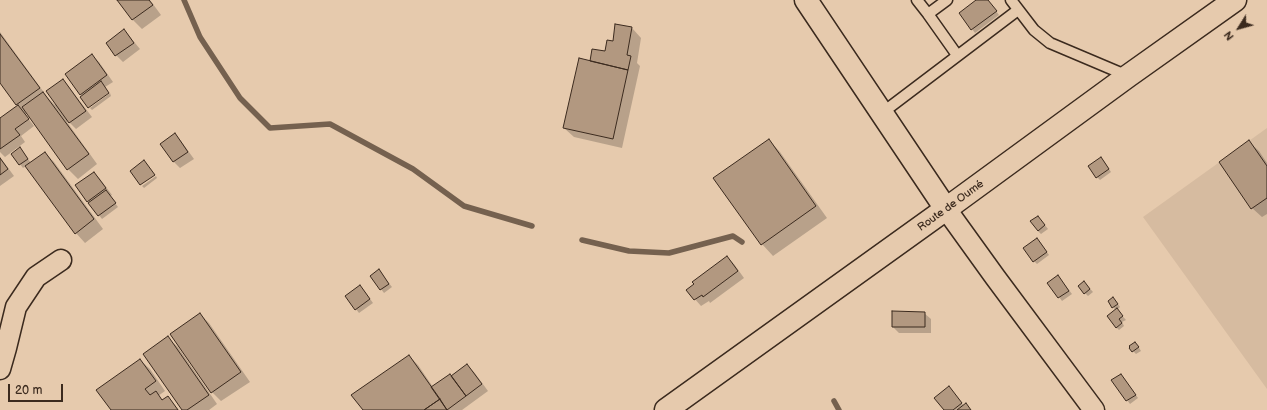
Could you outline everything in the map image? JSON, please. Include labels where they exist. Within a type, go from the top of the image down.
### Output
[{"type":"main road","name":"Route de Oumé","points":[[666,410],[1235,0]]},
{"type":"main road","points":[[811,2],[946,209]]},
{"type":"street","points":[[946,209],[1094,410]]},
{"type":"street","points":[[0,369],[16,307],[36,277],[61,260]]},
{"type":"lane","points":[[917,0],[957,56]]},
{"type":"lane","points":[[928,14],[947,0]]},
{"type":"lane","points":[[1011,0],[1034,30],[1050,43],[1128,76]]},
{"type":"lane","points":[[882,113],[1018,10]]},
{"type":"shaded area","points":[[1267,128],[1267,389],[1143,217]]},
{"type":"building","points":[[117,0],[149,0],[153,5],[132,20]]},
{"type":"building","points":[[976,0],[988,0],[997,11],[971,30],[959,13]]},
{"type":"building","points":[[615,24],[632,27],[627,55],[631,56],[628,70],[590,61],[592,49],[605,51],[607,40],[613,41]]},
{"type":"building","points":[[124,29],[134,43],[115,56],[106,43]]},
{"type":"building","points":[[0,34],[40,88],[16,105],[0,83]]},
{"type":"building","points":[[92,54],[107,75],[80,95],[65,74]]},
{"type":"building","points":[[579,58],[628,70],[613,139],[563,128]]},
{"type":"building","points":[[63,79],[86,111],[69,123],[46,91]]},
{"type":"building","points":[[101,81],[109,93],[88,108],[80,97]]},
{"type":"building","points":[[43,92],[89,154],[67,170],[22,107]]},
{"type":"building","points":[[18,105],[29,119],[15,129],[20,135],[0,149],[0,118]]},
{"type":"building","points":[[175,133],[188,152],[173,162],[160,144]]},
{"type":"building","points":[[769,139],[816,206],[761,245],[713,178]]},
{"type":"building","points":[[1249,140],[1267,166],[1267,198],[1251,209],[1219,162]]},
{"type":"building","points":[[20,147],[28,159],[19,165],[11,154]]},
{"type":"building","points":[[45,152],[94,219],[75,234],[25,166]]},
{"type":"building","points":[[1101,157],[1109,169],[1096,178],[1088,166]]},
{"type":"building","points":[[0,158],[8,169],[0,175]]},
{"type":"building","points":[[144,160],[155,175],[140,185],[130,171]]},
{"type":"building","points":[[94,172],[106,188],[87,202],[75,185]]},
{"type":"building","points":[[106,190],[116,203],[98,216],[88,203]]},
{"type":"building","points":[[1038,216],[1045,225],[1038,231],[1030,221]]},
{"type":"building","points":[[1037,238],[1047,252],[1033,262],[1023,248]]},
{"type":"building","points":[[727,256],[738,271],[703,297],[702,295],[694,300],[686,290],[694,284],[692,282]]},
{"type":"building","points":[[379,269],[389,284],[380,290],[370,276]]},
{"type":"building","points":[[1058,275],[1069,291],[1058,298],[1047,283]]},
{"type":"building","points":[[1084,281],[1090,289],[1084,294],[1078,286]]},
{"type":"building","points":[[360,285],[370,299],[355,310],[345,296]]},
{"type":"building","points":[[1113,297],[1118,304],[1112,308],[1108,301]]},
{"type":"building","points":[[1117,308],[1123,316],[1119,319],[1122,323],[1116,328],[1107,316]]},
{"type":"building","points":[[892,311],[925,312],[925,327],[892,327]]},
{"type":"building","points":[[200,313],[241,372],[211,393],[170,334]]},
{"type":"building","points":[[168,336],[209,395],[187,410],[182,410],[143,354]]},
{"type":"building","points":[[1135,342],[1139,347],[1132,352],[1129,346]]},
{"type":"building","points":[[409,355],[440,399],[424,410],[363,410],[351,395]]},
{"type":"building","points":[[140,359],[156,381],[145,389],[150,395],[156,391],[162,400],[168,396],[178,410],[111,410],[96,390]]},
{"type":"building","points":[[467,364],[482,384],[466,396],[451,376]]},
{"type":"building","points":[[450,374],[466,396],[447,410],[431,387]]},
{"type":"building","points":[[1121,374],[1136,395],[1126,401],[1111,380]]},
{"type":"building","points":[[949,386],[962,403],[953,410],[944,410],[934,398]]},
{"type":"building","points":[[440,399],[447,410],[424,410]]},
{"type":"building","points":[[966,403],[971,410],[957,410]]},
{"type":"waterway","points":[[184,0],[200,37],[240,98],[270,128],[330,124],[413,169],[464,206],[532,226]]},
{"type":"waterway","points":[[582,240],[629,251],[669,253],[733,236],[742,242]]},
{"type":"waterway","points":[[834,401],[839,410]]}]
